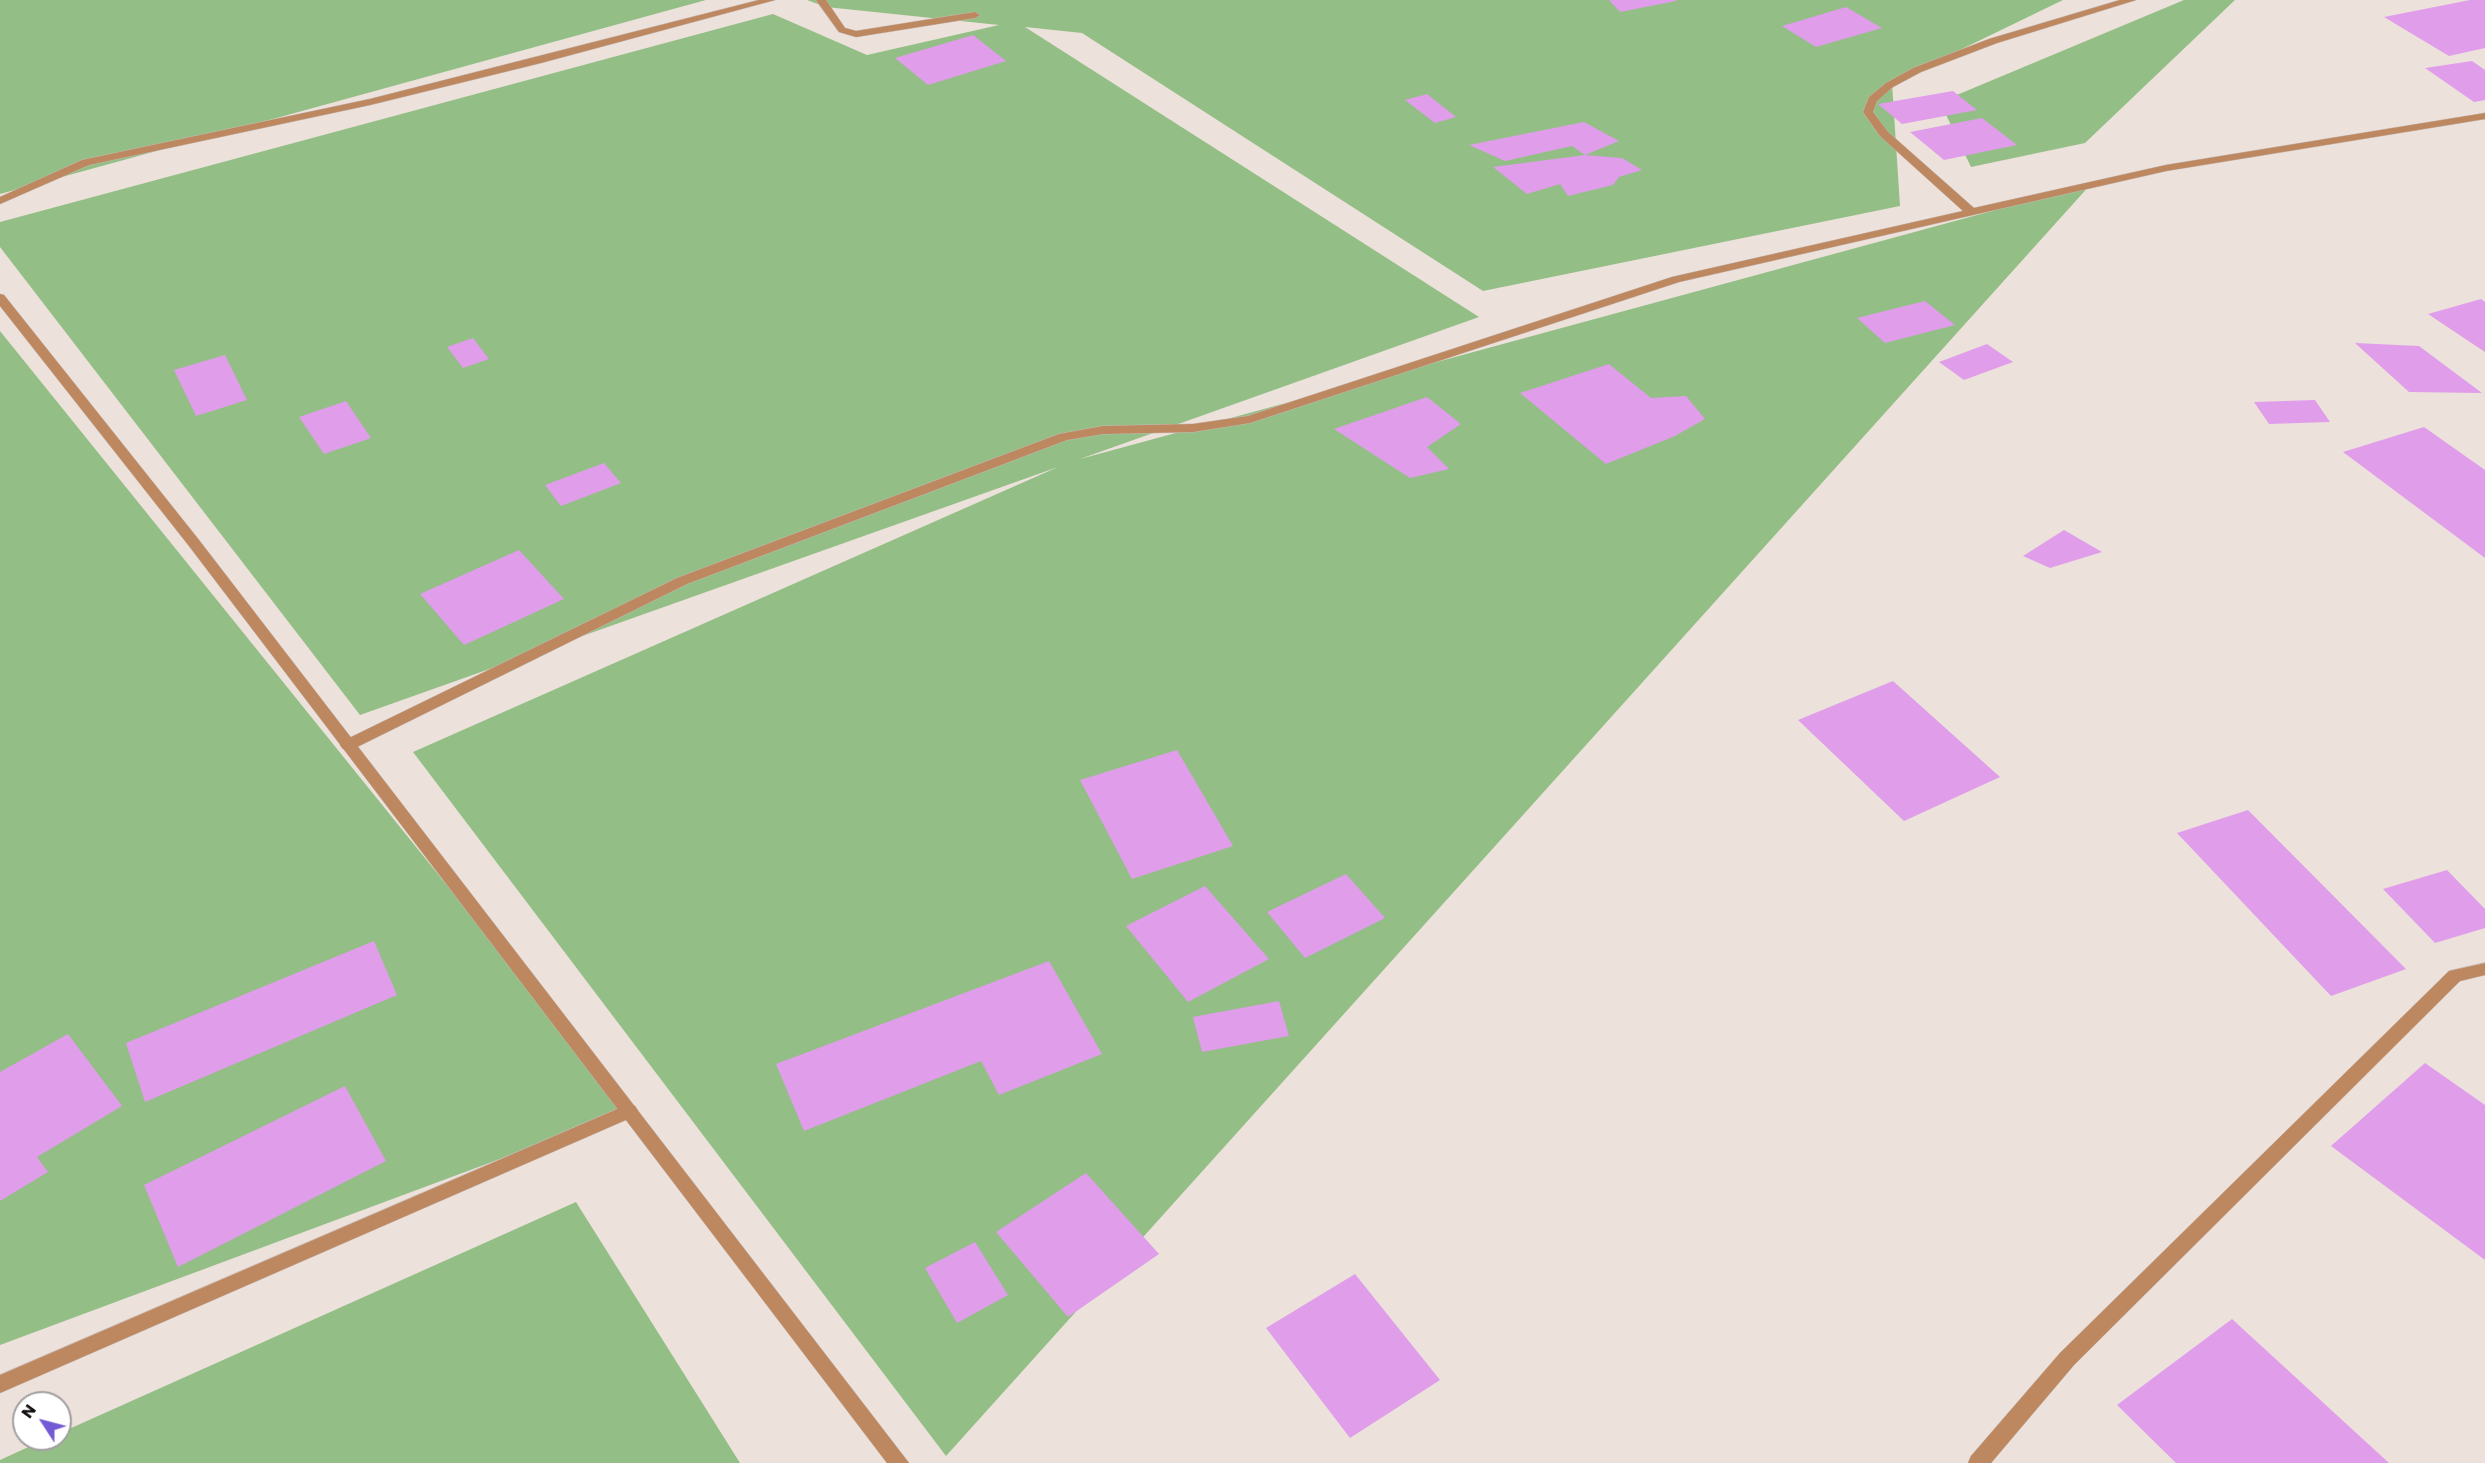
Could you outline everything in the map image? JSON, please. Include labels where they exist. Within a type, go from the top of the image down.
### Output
[{"type":"street","points":[[0,201],[86,162],[370,102],[770,0]]},
{"type":"street","points":[[821,0],[842,30],[856,34],[975,15]]},
{"type":"street","points":[[1970,211],[1884,134],[1868,112],[1873,98],[1892,83],[1928,65],[2025,31],[2131,0]]},
{"type":"street","points":[[348,745],[682,581],[1064,437],[1103,430],[1193,428],[1250,419],[1676,279],[2166,168],[2485,116]]},
{"type":"street","points":[[0,298],[194,543],[899,1463]]},
{"type":"street","points":[[1978,1463],[2067,1359],[2455,976],[2485,969]]},
{"type":"street","points":[[0,1384],[629,1111]]},
{"type":"green space","points":[[0,0],[706,0],[0,194]]},
{"type":"green space","points":[[807,0],[2063,0],[1892,83],[1900,206],[1483,291],[1082,33],[1025,27],[1479,317],[1080,459],[2091,184],[946,1456],[413,752],[1058,467],[360,715],[0,247],[0,222],[773,14],[867,55],[999,25],[826,7]]},
{"type":"green space","points":[[2184,0],[2235,0],[2085,143],[1971,167],[1940,102]]},
{"type":"green space","points":[[0,331],[629,1111],[0,1345]]},
{"type":"green space","points":[[576,1202],[740,1463],[0,1463],[0,1460],[20,1451],[72,1451],[72,1428]]},
{"type":"building","points":[[1609,0],[1676,0],[1676,1],[1620,12]]},
{"type":"building","points":[[2470,0],[2485,0],[2485,48],[2449,56],[2384,17]]},
{"type":"building","points":[[1846,7],[1882,28],[1816,47],[1782,26]]},
{"type":"building","points":[[973,35],[1006,61],[928,85],[895,58]]},
{"type":"building","points":[[2472,61],[2485,70],[2485,100],[2474,102],[2425,68]]},
{"type":"building","points":[[1953,91],[1977,110],[1902,124],[1878,104]]},
{"type":"building","points":[[1427,94],[1456,117],[1435,123],[1405,100]]},
{"type":"building","points":[[1982,118],[2017,145],[1944,160],[1910,132]]},
{"type":"building","points":[[1584,122],[1619,141],[1585,155],[1572,146],[1505,161],[1469,145]]},
{"type":"building","points":[[1585,155],[1622,158],[1642,170],[1619,177],[1613,185],[1568,196],[1560,184],[1527,194],[1493,167]]},
{"type":"building","points":[[2481,299],[2485,302],[2485,352],[2428,314]]},
{"type":"building","points":[[1925,301],[1955,325],[1885,343],[1857,318]]},
{"type":"building","points":[[473,338],[489,359],[463,368],[447,347]]},
{"type":"building","points":[[2355,343],[2419,346],[2482,393],[2409,392]]},
{"type":"building","points":[[1987,344],[2013,362],[1964,380],[1939,362]]},
{"type":"building","points":[[225,355],[247,400],[196,416],[174,370]]},
{"type":"building","points":[[1609,364],[1651,398],[1686,396],[1705,419],[1675,436],[1606,464],[1520,393]]},
{"type":"building","points":[[1427,397],[1461,424],[1427,447],[1449,469],[1410,478],[1334,429]]},
{"type":"building","points":[[2315,400],[2330,422],[2269,424],[2254,402]]},
{"type":"building","points":[[346,401],[371,438],[324,454],[299,417]]},
{"type":"building","points":[[2424,427],[2485,470],[2485,558],[2343,452]]},
{"type":"building","points":[[604,463],[621,483],[561,506],[545,485]]},
{"type":"building","points":[[2064,530],[2102,552],[2050,568],[2023,556]]},
{"type":"building","points":[[519,550],[564,599],[464,645],[420,594]]},
{"type":"building","points":[[1893,681],[2000,777],[1904,821],[1798,720]]},
{"type":"building","points":[[1177,750],[1233,846],[1132,879],[1080,780]]},
{"type":"building","points":[[2248,810],[2406,969],[2331,996],[2177,833]]},
{"type":"building","points":[[2447,870],[2485,909],[2485,928],[2435,943],[2383,889]]},
{"type":"building","points":[[1346,874],[1385,918],[1305,958],[1267,912]]},
{"type":"building","points":[[1205,886],[1269,959],[1188,1002],[1126,926]]},
{"type":"building","points":[[374,941],[397,995],[145,1102],[126,1043]]},
{"type":"building","points":[[1049,961],[1102,1054],[999,1095],[981,1061],[804,1131],[776,1064]]},
{"type":"building","points":[[1279,1001],[1289,1036],[1202,1052],[1193,1017]]},
{"type":"building","points":[[68,1034],[122,1106],[37,1157],[48,1172],[0,1201],[0,1072]]},
{"type":"building","points":[[2425,1063],[2485,1105],[2485,1260],[2331,1146]]},
{"type":"building","points":[[345,1086],[386,1161],[178,1267],[144,1185]]},
{"type":"building","points":[[1086,1173],[1159,1254],[1068,1317],[996,1232]]},
{"type":"building","points":[[975,1242],[1008,1295],[957,1323],[925,1268]]},
{"type":"building","points":[[1355,1274],[1440,1380],[1350,1438],[1266,1328]]},
{"type":"building","points":[[2232,1319],[2389,1463],[2176,1463],[2117,1405]]}]
